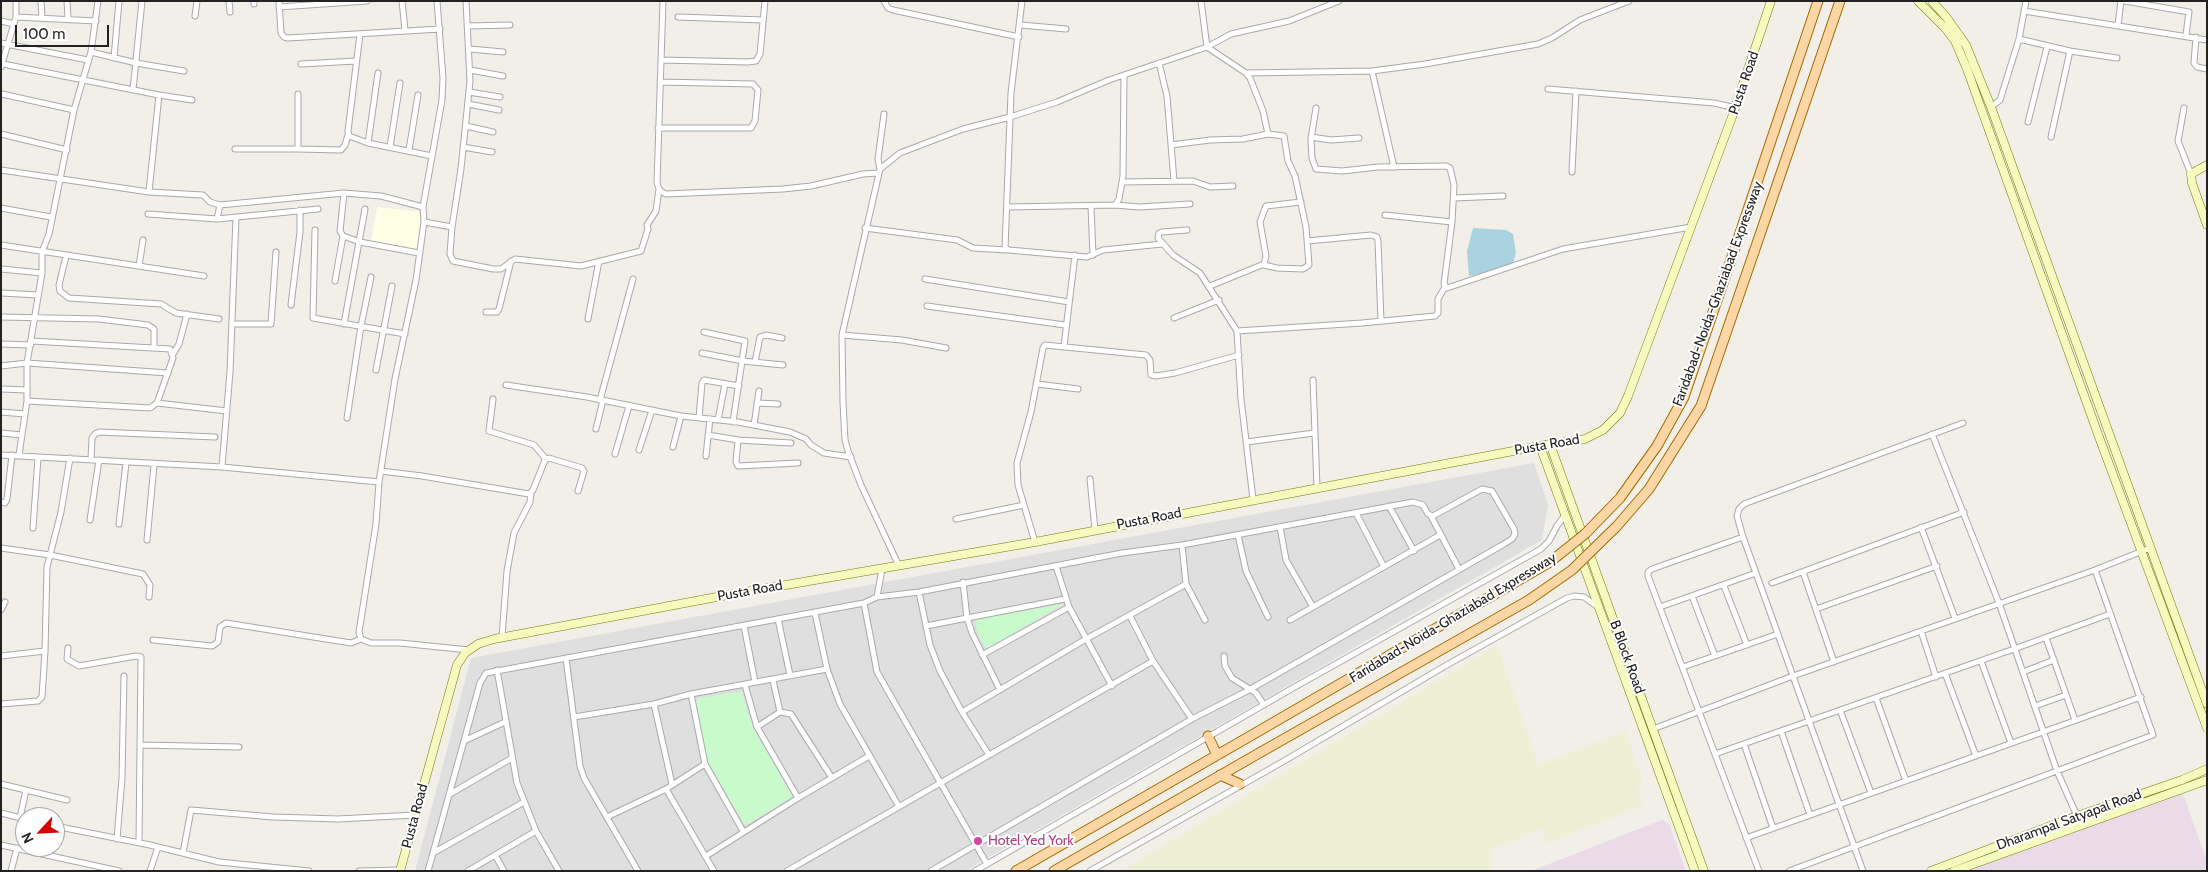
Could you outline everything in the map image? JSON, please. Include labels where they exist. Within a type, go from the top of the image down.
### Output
[{"type":"main road","name":"Faridabad-Noida-Ghaziabad Expressway","points":[[1016,871],[1550,562],[1585,534],[1620,498],[1652,454],[1680,404],[1818,1]]},
{"type":"main road","name":"Faridabad-Noida-Ghaziabad Expressway","points":[[1054,871],[1529,600],[1572,570],[1617,526],[1649,489],[1701,406],[1840,1]]},
{"type":"main road","points":[[1208,736],[1217,755]]},
{"type":"main road","points":[[1220,775],[1240,784]]},
{"type":"street","points":[[16,1],[16,18],[2,65],[192,100]]},
{"type":"street","points":[[41,1],[42,18]]},
{"type":"street","points":[[67,1],[68,19]]},
{"type":"street","points":[[19,455],[27,401],[27,363],[42,273],[42,252],[49,234],[74,110],[92,52],[98,1]]},
{"type":"street","points":[[114,58],[118,1]]},
{"type":"street","points":[[133,90],[142,1]]},
{"type":"street","points":[[195,16],[197,1]]},
{"type":"street","points":[[229,1],[230,12]]},
{"type":"street","points":[[367,1],[279,4],[281,33],[284,37],[440,29]]},
{"type":"street","points":[[402,1],[405,30]]},
{"type":"street","points":[[361,639],[359,632],[376,524],[379,482],[395,380],[416,280],[424,222],[423,207],[443,88],[437,1]]},
{"type":"street","points":[[466,1],[470,49],[469,92],[450,254],[453,261],[501,269],[511,260],[520,259],[582,266],[641,251],[648,229],[647,225],[656,211],[659,189],[657,182],[662,1]]},
{"type":"street","points":[[661,60],[754,62],[760,54],[765,1]]},
{"type":"street","points":[[884,1],[888,8],[893,10],[1019,38]]},
{"type":"street","points":[[1007,250],[1005,244],[1008,208],[1010,117],[1022,1]]},
{"type":"street","points":[[1201,1],[1207,47],[1246,73],[1263,111],[1268,134]]},
{"type":"street","points":[[659,189],[666,194],[783,189],[811,186],[879,171],[894,157],[963,129],[1057,102],[1124,75],[1207,47],[1231,34],[1289,22],[1339,1]]},
{"type":"street","points":[[1246,73],[1372,71],[1425,64],[1545,42],[1580,20],[1629,1]]},
{"type":"street","name":"Pusta Road","points":[[400,870],[457,664],[469,650],[478,644],[502,637],[722,596],[1035,542],[1317,487],[1580,440],[1594,435],[1610,424],[1620,412],[1628,396],[1736,108],[1771,1]]},
{"type":"street","points":[[1918,1],[1944,21],[1966,45],[1991,107],[2207,704]]},
{"type":"street","points":[[1932,1],[1944,21],[1967,69],[2207,728]]},
{"type":"street","points":[[1991,107],[2000,100],[2019,39],[2026,1]]},
{"type":"street","points":[[2118,25],[2121,1]]},
{"type":"street","points":[[2126,1],[2189,12],[2186,35]]},
{"type":"street","points":[[2024,11],[2186,35],[2207,40]]},
{"type":"street","points":[[678,17],[764,20]]},
{"type":"street","points":[[16,18],[96,21]]},
{"type":"street","points":[[1,20],[14,24]]},
{"type":"street","points":[[467,26],[510,25]]},
{"type":"street","points":[[1020,25],[1066,29]]},
{"type":"street","points":[[235,149],[341,150],[345,146],[348,135],[360,34]]},
{"type":"street","points":[[2196,38],[2194,63],[2207,69]]},
{"type":"street","points":[[2019,39],[2070,51],[2117,58]]},
{"type":"street","points":[[1,43],[88,60]]},
{"type":"street","points":[[2028,122],[2047,46]]},
{"type":"street","points":[[470,49],[503,52]]},
{"type":"street","points":[[2051,137],[2070,51]]},
{"type":"street","points":[[92,52],[136,63],[184,71]]},
{"type":"street","points":[[301,64],[356,61]]},
{"type":"street","points":[[1159,63],[1167,96],[1174,181]]},
{"type":"street","points":[[470,70],[503,76]]},
{"type":"street","points":[[1372,71],[1394,167]]},
{"type":"street","points":[[368,143],[378,73]]},
{"type":"street","points":[[1115,205],[1119,199],[1123,182],[1124,75]]},
{"type":"street","points":[[658,128],[751,128],[754,121],[758,90],[753,84],[660,82]]},
{"type":"street","points":[[390,147],[400,83]]},
{"type":"street","points":[[1548,89],[1714,103],[1736,108]]},
{"type":"street","points":[[1572,172],[1576,91]]},
{"type":"street","points":[[469,92],[500,96]]},
{"type":"street","points":[[298,94],[298,149]]},
{"type":"street","points":[[2,95],[74,110]]},
{"type":"street","points":[[149,192],[159,95]]},
{"type":"street","points":[[409,150],[418,95]]},
{"type":"street","points":[[468,104],[499,110]]},
{"type":"street","points":[[1238,331],[1436,316],[1438,299],[1445,287],[1445,265],[1454,198],[1453,176],[1448,167],[1320,170],[1314,166],[1311,137],[1316,108]]},
{"type":"street","points":[[2184,108],[2178,141],[2191,174],[2192,183],[2207,225]]},
{"type":"street","points":[[884,114],[878,159],[879,171],[842,335],[841,363],[844,430],[851,457],[861,485],[899,566]]},
{"type":"street","points":[[466,126],[493,132]]},
{"type":"street","points":[[1,134],[67,150]]},
{"type":"street","points":[[1171,145],[1210,140],[1243,139],[1268,134],[1284,136],[1288,161],[1296,176],[1307,241],[1307,268],[1277,268],[1264,265],[1210,286]]},
{"type":"street","points":[[348,135],[368,143],[432,156]]},
{"type":"street","points":[[1311,137],[1331,140],[1359,138]]},
{"type":"street","points":[[463,147],[492,152]]},
{"type":"street","points":[[2191,174],[2207,165]]},
{"type":"street","points":[[1,170],[149,192],[203,195],[210,202],[220,205],[344,193],[381,196],[423,207]]},
{"type":"street","points":[[1123,182],[1174,181],[1198,182],[1210,187],[1233,186]]},
{"type":"street","points":[[335,281],[343,236],[340,231],[344,193]]},
{"type":"street","points":[[1454,198],[1503,196]]},
{"type":"street","points":[[1264,265],[1266,256],[1260,222],[1266,206],[1301,202]]},
{"type":"street","points":[[1008,208],[1115,205],[1140,207],[1190,204]]},
{"type":"street","points":[[217,219],[220,205]]},
{"type":"street","points":[[1091,207],[1093,255]]},
{"type":"street","points":[[1,208],[51,217]]},
{"type":"street","points":[[148,214],[217,219],[318,208]]},
{"type":"street","points":[[344,324],[365,209]]},
{"type":"street","points":[[291,305],[300,232],[300,210]]},
{"type":"street","points":[[1385,215],[1452,222]]},
{"type":"street","points":[[222,468],[233,324],[236,217]]},
{"type":"street","points":[[424,222],[452,227]]},
{"type":"street","points":[[1445,287],[1448,288],[1480,278],[1563,249],[1691,227]]},
{"type":"street","points":[[865,228],[957,240],[976,248],[1075,256],[1093,255],[1103,250],[1162,244]]},
{"type":"street","points":[[315,230],[312,316],[315,320],[383,329],[405,334]]},
{"type":"street","points":[[1187,230],[1160,234],[1158,238],[1173,256],[1200,273],[1238,331],[1253,500]]},
{"type":"street","points":[[1307,241],[1371,235],[1377,237],[1381,321]]},
{"type":"street","points":[[343,236],[360,242],[419,253]]},
{"type":"street","points":[[139,266],[142,240]]},
{"type":"street","points":[[1,245],[204,276]]},
{"type":"street","points":[[233,324],[270,325],[273,322],[276,252]]},
{"type":"street","points":[[66,256],[59,284],[60,291],[69,298],[161,304],[172,312],[219,318]]},
{"type":"street","points":[[1064,346],[1065,325],[1075,256]]},
{"type":"street","points":[[486,312],[497,312],[499,309],[511,260]]},
{"type":"street","points":[[588,319],[599,261]]},
{"type":"street","points":[[1,269],[42,273]]},
{"type":"street","points":[[347,418],[361,326],[371,277]]},
{"type":"street","points":[[596,429],[601,400],[633,279]]},
{"type":"street","points":[[925,280],[1069,302]]},
{"type":"street","points":[[376,370],[392,286]]},
{"type":"street","points":[[1,293],[38,295]]},
{"type":"street","points":[[1174,318],[1218,300]]},
{"type":"street","points":[[927,306],[1065,325]]},
{"type":"street","points":[[27,401],[150,408],[157,403],[173,355],[179,344],[186,314]]},
{"type":"street","points":[[1,317],[99,319],[148,325],[154,329],[154,348]]},
{"type":"street","points":[[704,332],[745,341],[733,422]]},
{"type":"street","points":[[755,362],[760,337],[766,335],[782,338]]},
{"type":"street","points":[[842,335],[902,340],[946,348]]},
{"type":"street","points":[[1,344],[31,343],[170,349],[173,355]]},
{"type":"street","points":[[1035,542],[1018,485],[1017,463],[1045,345],[1146,355],[1150,360],[1151,375],[1156,376],[1175,373],[1239,355]]},
{"type":"street","points":[[702,353],[743,361],[783,365]]},
{"type":"street","points":[[1,366],[27,363],[168,373]]},
{"type":"street","points":[[699,418],[702,381],[708,380],[739,386]]},
{"type":"street","points":[[1313,380],[1317,487]]},
{"type":"street","points":[[718,420],[725,384]]},
{"type":"street","points":[[1037,384],[1078,389]]},
{"type":"street","points":[[506,385],[601,400],[682,416],[754,425],[794,433],[824,453],[851,457]]},
{"type":"street","points":[[1,389],[26,390]]},
{"type":"street","points":[[754,425],[759,390]]},
{"type":"street","points":[[493,399],[489,431],[534,445],[546,459],[582,468],[584,472],[578,491]]},
{"type":"street","points":[[157,403],[227,411]]},
{"type":"street","points":[[757,403],[778,404]]},
{"type":"street","points":[[615,454],[629,406]]},
{"type":"street","points":[[639,450],[652,410]]},
{"type":"street","points":[[1,412],[25,414]]},
{"type":"street","points":[[673,447],[682,416]]},
{"type":"street","points":[[706,456],[710,419]]},
{"type":"street","points":[[1863,871],[1737,516],[1744,504],[1963,423]]},
{"type":"street","points":[[91,459],[92,438],[99,432],[215,437]]},
{"type":"street","points":[[1,433],[22,434]]},
{"type":"street","points":[[1247,442],[1314,433]]},
{"type":"street","points":[[1932,434],[1999,603],[2057,771],[2077,816]]},
{"type":"street","points":[[708,435],[738,440],[791,443]]},
{"type":"street","points":[[738,440],[736,462],[738,466],[798,463]]},
{"type":"street","name":"B Block Road","points":[[1550,444],[1704,871]]},
{"type":"street","name":"B Block Road","points":[[1540,446],[1694,871]]},
{"type":"street","points":[[1,455],[222,468],[379,482]]},
{"type":"street","points":[[1,502],[5,503],[7,499],[12,456]]},
{"type":"street","points":[[33,528],[38,458]]},
{"type":"street","points":[[1,704],[40,700],[46,650],[45,594],[50,555],[61,512],[70,458]]},
{"type":"street","points":[[502,637],[507,571],[514,533],[530,502],[531,492],[546,459]]},
{"type":"street","points":[[90,520],[99,460]]},
{"type":"street","points":[[119,524],[126,463]]},
{"type":"street","points":[[147,540],[154,465]]},
{"type":"street","points":[[381,472],[422,476],[527,494],[531,492]]},
{"type":"street","points":[[1090,480],[1094,530]]},
{"type":"street","points":[[931,871],[1192,719],[1249,690],[1512,539],[1514,534],[1514,529],[1492,491],[1488,489],[1482,489],[1431,516]]},
{"type":"street","points":[[428,871],[480,683],[486,673],[815,613],[864,603],[877,597],[919,592],[963,582],[1122,553],[1182,545],[1418,502],[1423,505],[1431,516],[1440,536],[1460,569]]},
{"type":"street","points":[[956,519],[1024,505]]},
{"type":"street","points":[[1389,506],[1414,551]]},
{"type":"street","points":[[1772,583],[1964,512]]},
{"type":"street","points":[[1356,513],[1384,567]]},
{"type":"street","points":[[975,871],[1208,736],[1541,549],[1549,541],[1556,526],[1565,515]]},
{"type":"street","points":[[1280,527],[1286,560],[1313,607]]},
{"type":"street","points":[[1921,527],[1955,618]]},
{"type":"street","points":[[1238,535],[1246,571],[1268,617]]},
{"type":"street","points":[[1290,620],[1440,536]]},
{"type":"street","points":[[1743,537],[1650,570],[1648,576],[1758,871]]},
{"type":"street","points":[[1182,545],[1186,584],[1205,620]]},
{"type":"street","points":[[1,548],[50,555],[143,574],[148,578],[150,585],[149,597]]},
{"type":"street","points":[[1653,729],[1700,713],[1793,676],[2094,570],[2150,548]]},
{"type":"street","points":[[1056,566],[1065,599],[1112,686]]},
{"type":"street","points":[[1816,609],[1937,566]]},
{"type":"street","points":[[877,597],[882,569]]},
{"type":"street","points":[[1789,871],[2153,735],[2094,570]]},
{"type":"street","points":[[1803,572],[1834,662]]},
{"type":"street","points":[[1660,607],[1724,586],[1756,573]]},
{"type":"street","points":[[963,582],[967,618],[974,640],[1000,690]]},
{"type":"street","points":[[962,712],[1086,639],[1186,584]]},
{"type":"street","points":[[1724,586],[1747,645]]},
{"type":"street","points":[[919,592],[935,659],[962,712],[989,755]]},
{"type":"street","points":[[1090,871],[1567,598],[1574,596],[1584,598],[1598,607]]},
{"type":"street","points":[[1692,596],[1715,656]]},
{"type":"street","points":[[926,626],[1065,599]]},
{"type":"street","points":[[1,610],[5,602]]},
{"type":"street","points":[[864,603],[877,672],[987,864]]},
{"type":"street","points":[[982,655],[1069,607]]},
{"type":"street","points":[[815,613],[827,669],[840,704],[898,805]]},
{"type":"street","points":[[1715,754],[2110,614]]},
{"type":"street","points":[[1130,616],[1153,661],[1192,719]]},
{"type":"street","points":[[778,619],[790,675]]},
{"type":"street","points":[[153,640],[212,646],[218,642],[220,628],[226,623],[351,643],[361,639],[371,643],[400,643],[469,650]]},
{"type":"street","points":[[744,626],[755,682]]},
{"type":"street","points":[[1921,631],[1936,676]]},
{"type":"street","points":[[1683,667],[1778,634]]},
{"type":"street","points":[[2046,638],[2075,720]]},
{"type":"street","points":[[68,648],[67,659],[79,666],[136,656],[141,657],[139,843]]},
{"type":"street","points":[[1,656],[46,650]]},
{"type":"street","points":[[1224,656],[1225,666],[1232,678],[1256,693],[1264,705]]},
{"type":"street","points":[[566,658],[582,772],[638,871]]},
{"type":"street","points":[[2023,672],[2054,660]]},
{"type":"street","points":[[787,871],[898,805],[940,784],[1153,661]]},
{"type":"street","points":[[1981,661],[2011,743]]},
{"type":"street","points":[[574,717],[654,704],[691,694],[827,669]]},
{"type":"street","points":[[497,670],[517,783],[536,832],[559,871]]},
{"type":"street","points":[[1945,673],[1976,756]]},
{"type":"street","points":[[116,838],[122,778],[124,676]]},
{"type":"street","points":[[773,680],[780,712]]},
{"type":"street","points":[[745,685],[757,727],[798,798]]},
{"type":"street","points":[[691,694],[705,764],[743,832]]},
{"type":"street","points":[[2035,706],[2066,694]]},
{"type":"street","points":[[1746,838],[2140,697]]},
{"type":"street","points":[[1876,698],[1906,780]]},
{"type":"street","points":[[654,704],[672,784]]},
{"type":"street","points":[[1840,710],[1871,793]]},
{"type":"street","points":[[757,727],[780,712],[791,714],[832,778]]},
{"type":"street","points":[[464,741],[505,722]]},
{"type":"street","points":[[1781,731],[1810,815]]},
{"type":"street","points":[[1744,744],[1773,828]]},
{"type":"street","points":[[140,745],[239,747]]},
{"type":"street","points":[[706,856],[869,756]]},
{"type":"street","points":[[450,794],[512,758]]},
{"type":"street","points":[[607,817],[666,789],[705,764]]},
{"type":"street","name":"Dharampal Satyapal Road","points":[[1932,871],[2077,816],[2182,780],[2207,769]]},
{"type":"street","name":"Dharampal Satyapal Road","points":[[1954,871],[2207,780]]},
{"type":"street","points":[[1,784],[67,800]]},
{"type":"street","points":[[666,789],[714,871]]},
{"type":"street","points":[[24,807],[26,790]]},
{"type":"street","points":[[432,853],[524,802]]},
{"type":"street","points":[[183,853],[191,810],[273,817],[338,819],[415,815]]},
{"type":"street","points":[[1,813],[15,817]]},
{"type":"street","points":[[65,828],[219,862],[309,871]]},
{"type":"street","points":[[468,871],[536,832]]},
{"type":"street","points":[[1,844],[15,848]]},
{"type":"street","points":[[150,871],[158,847]]},
{"type":"street","points":[[496,855],[504,871]]},
{"type":"street","points":[[12,871],[15,857]]},
{"type":"street","points":[[57,857],[119,871]]},
{"type":"street","points":[[359,871],[400,870]]},
{"type":"shaded area","points":[[377,207],[423,212],[418,249],[371,242]]},
{"type":"shaded area","points":[[1534,463],[1548,505],[1542,540],[965,871],[415,871],[471,658]]},
{"type":"shaded area","points":[[1497,645],[1538,765],[1626,731],[1643,784],[1637,787],[1643,805],[1547,843],[1541,829],[1491,850],[1493,871],[1120,871]]},
{"type":"shaded area","points":[[2179,783],[2207,861],[2207,871],[1951,871]]},
{"type":"shaded area","points":[[1662,820],[1669,824],[1686,871],[1531,871]]},
{"type":"green space","points":[[1063,604],[986,649],[978,634],[975,620]]},
{"type":"green space","points":[[741,691],[753,728],[793,797],[745,825],[707,760],[696,699]]},
{"type":"water","points":[[1473,228],[1506,230],[1513,234],[1516,253],[1513,264],[1494,271],[1469,276],[1467,251]]},
{"type":"place","name":"Hotel Yed York","points":[[978,841]]}]
